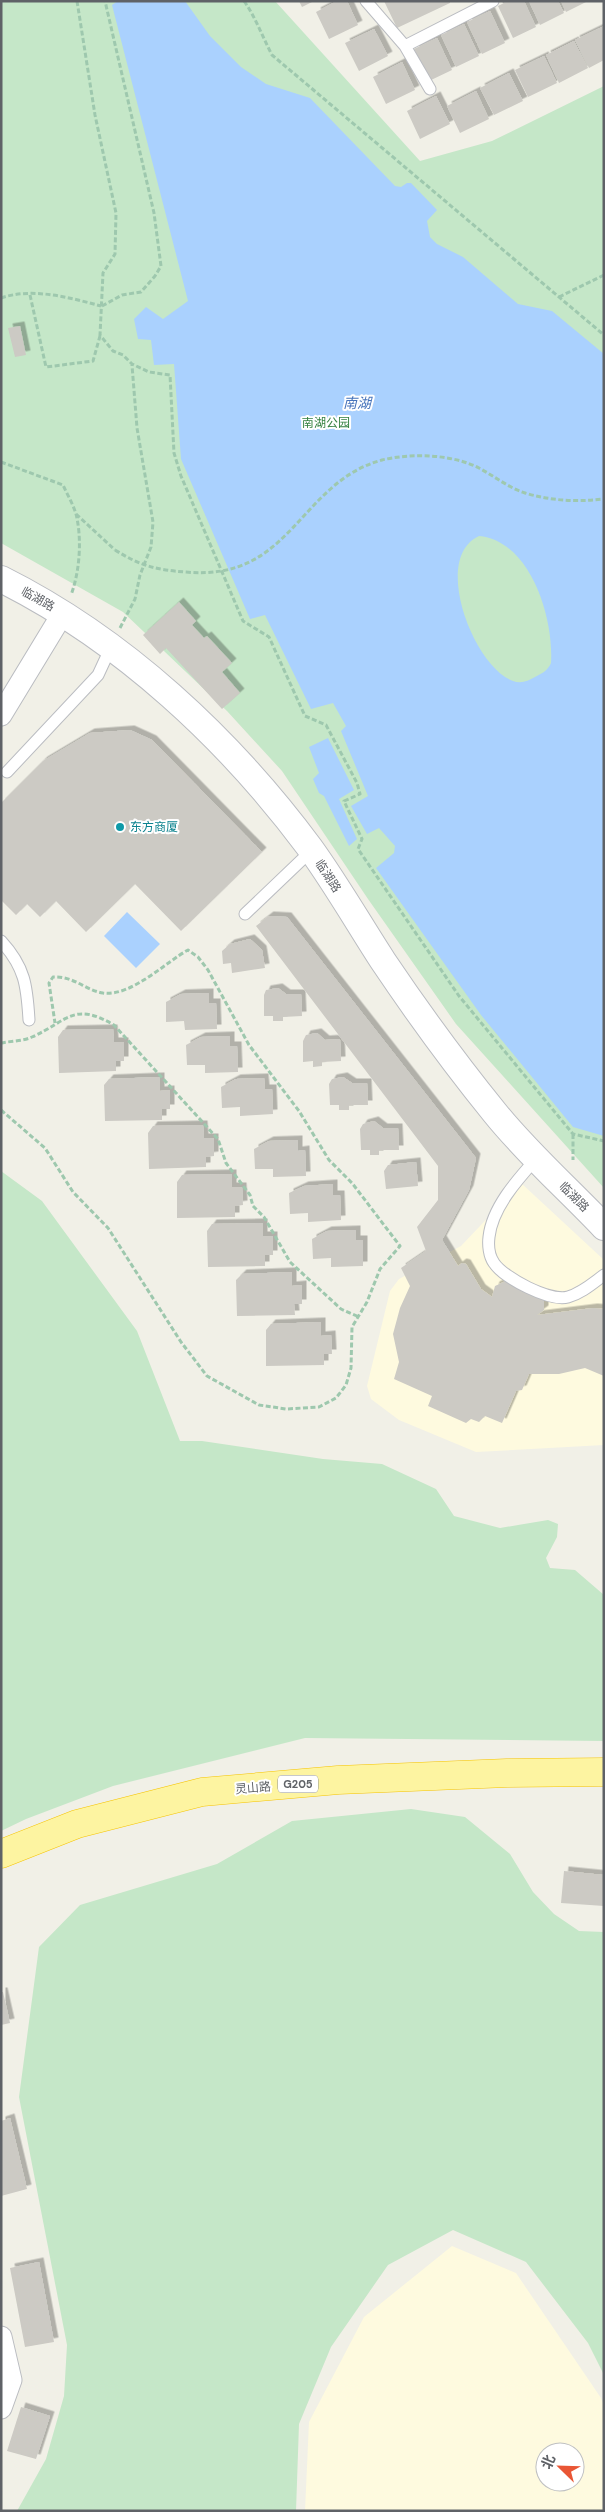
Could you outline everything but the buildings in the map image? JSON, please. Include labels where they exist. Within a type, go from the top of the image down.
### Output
[{"type":"highway","name":"灵山路","points":[[1,1854],[77,1824],[202,1792],[338,1780],[507,1773],[604,1772]]},
{"type":"street","name":"临湖路","points":[[1,579],[63,613],[111,647],[200,722],[240,761],[311,850],[384,963],[496,1115],[536,1159],[604,1227]]},
{"type":"street","points":[[1,715],[63,613]]},
{"type":"street","points":[[1,2337],[11,2380],[1,2408]]},
{"type":"lane","points":[[366,1],[405,46],[430,89]]},
{"type":"lane","points":[[405,46],[493,1]]},
{"type":"lane","points":[[7,772],[98,675],[111,647]]},
{"type":"lane","points":[[245,914],[311,850]]},
{"type":"lane","points":[[1,941],[21,967],[25,982],[29,1020]]},
{"type":"lane","points":[[536,1159],[520,1177],[492,1223],[488,1238],[493,1261],[504,1274],[552,1298],[567,1297],[585,1289],[604,1275]]},
{"type":"path","points":[[30,295],[46,367],[93,361],[100,335],[103,273],[115,254],[116,213],[95,115],[76,1]]},
{"type":"path","points":[[1,298],[12,294],[63,296],[102,306],[122,295],[141,292],[156,276],[161,266],[154,213],[105,1]]},
{"type":"path","points":[[244,1],[257,19],[263,38],[272,55],[604,335]]},
{"type":"path","points":[[559,297],[604,276]]},
{"type":"path","points":[[100,335],[113,351],[123,355],[132,364],[149,372],[170,375],[174,452],[181,476],[243,621],[269,637],[305,716],[326,725],[357,782],[360,794],[344,802],[362,839],[358,849],[459,996],[573,1134],[604,1141]]},
{"type":"path","points":[[111,647],[135,599],[140,575],[151,547],[153,522],[136,428],[132,364]]},
{"type":"path","points":[[76,514],[115,550],[138,564],[170,571],[202,574],[244,567],[271,551],[320,498],[351,475],[381,460],[415,456],[451,459],[477,466],[524,492],[549,499],[575,503],[604,500]]},
{"type":"path","points":[[1,462],[63,485],[76,514],[79,543],[77,576],[63,613]]},
{"type":"path","points":[[1,1110],[45,1148],[73,1192],[108,1228],[181,1342],[207,1376],[259,1405],[286,1409],[319,1407],[336,1398],[346,1385],[352,1361],[352,1327],[367,1302],[380,1269],[400,1246],[352,1183],[329,1160],[299,1111],[249,1045],[208,970],[198,957],[188,950],[143,980],[121,990],[104,993],[65,976],[53,977],[49,983],[55,1023]]},
{"type":"path","points":[[1,1043],[31,1038],[55,1023],[82,1013],[98,1015],[114,1025],[218,1139],[226,1163],[250,1195],[252,1206],[264,1217],[290,1262],[341,1309],[357,1316]]},
{"type":"path","points":[[573,1134],[573,1160]]},
{"type":"shaded area","points":[[521,1183],[604,1260],[604,1445],[476,1452],[399,1420],[371,1399],[367,1386],[390,1291],[399,1279],[461,1246]]},
{"type":"shaded area","points":[[452,2246],[516,2273],[601,2398],[604,2406],[604,2511],[305,2511],[309,2422],[364,2317]]},
{"type":"green space","name":"南湖","points":[[1,1],[275,1],[420,161],[492,141],[604,86],[604,1188],[456,1024],[368,899],[282,771],[227,711],[123,612],[1,543]]},
{"type":"green space","points":[[1,1171],[42,1201],[137,1331],[180,1441],[202,1441],[323,1459],[382,1464],[436,1489],[454,1516],[500,1528],[548,1520],[558,1524],[557,1537],[546,1558],[550,1568],[575,1570],[604,1595],[604,1741],[305,1738],[113,1786],[26,1819],[1,1831]]},
{"type":"green space","points":[[411,1809],[465,1817],[510,1854],[533,1892],[554,1914],[579,1931],[604,1932],[604,2375],[588,2343],[526,2262],[453,2230],[388,2265],[331,2347],[299,2424],[296,2511],[17,2511],[46,2459],[64,2396],[67,2345],[19,2097],[39,1947],[80,1905],[217,1864],[292,1821]]},
{"type":"water","name":"南湖","points":[[118,1],[185,1],[210,36],[241,67],[266,84],[310,98],[395,186],[401,187],[411,183],[437,210],[427,221],[430,237],[437,244],[463,257],[518,304],[552,311],[604,354],[604,1136],[573,1127],[481,1015],[376,868],[394,853],[395,846],[379,828],[367,834],[351,806],[368,796],[341,731],[346,726],[333,703],[311,709],[265,615],[250,619],[181,459],[174,364],[154,365],[151,340],[138,339],[134,319],[146,307],[163,319],[188,301],[112,5]],"holes":[[[479,536],[497,541],[513,552],[536,585],[548,625],[551,663],[543,673],[524,682],[513,681],[498,672],[484,656],[472,635],[463,612],[458,588],[459,566],[465,548]]]},
{"type":"water","points":[[328,738],[354,790],[339,799],[357,839],[349,846],[324,796],[319,793],[313,779],[319,773],[309,747]]},
{"type":"water","points":[[127,912],[160,944],[136,968],[104,936]]},
{"type":"place","name":"东方商厦","points":[[120,827]]},
{"type":"park label","name":"南湖公园","points":[[326,423]]}]
